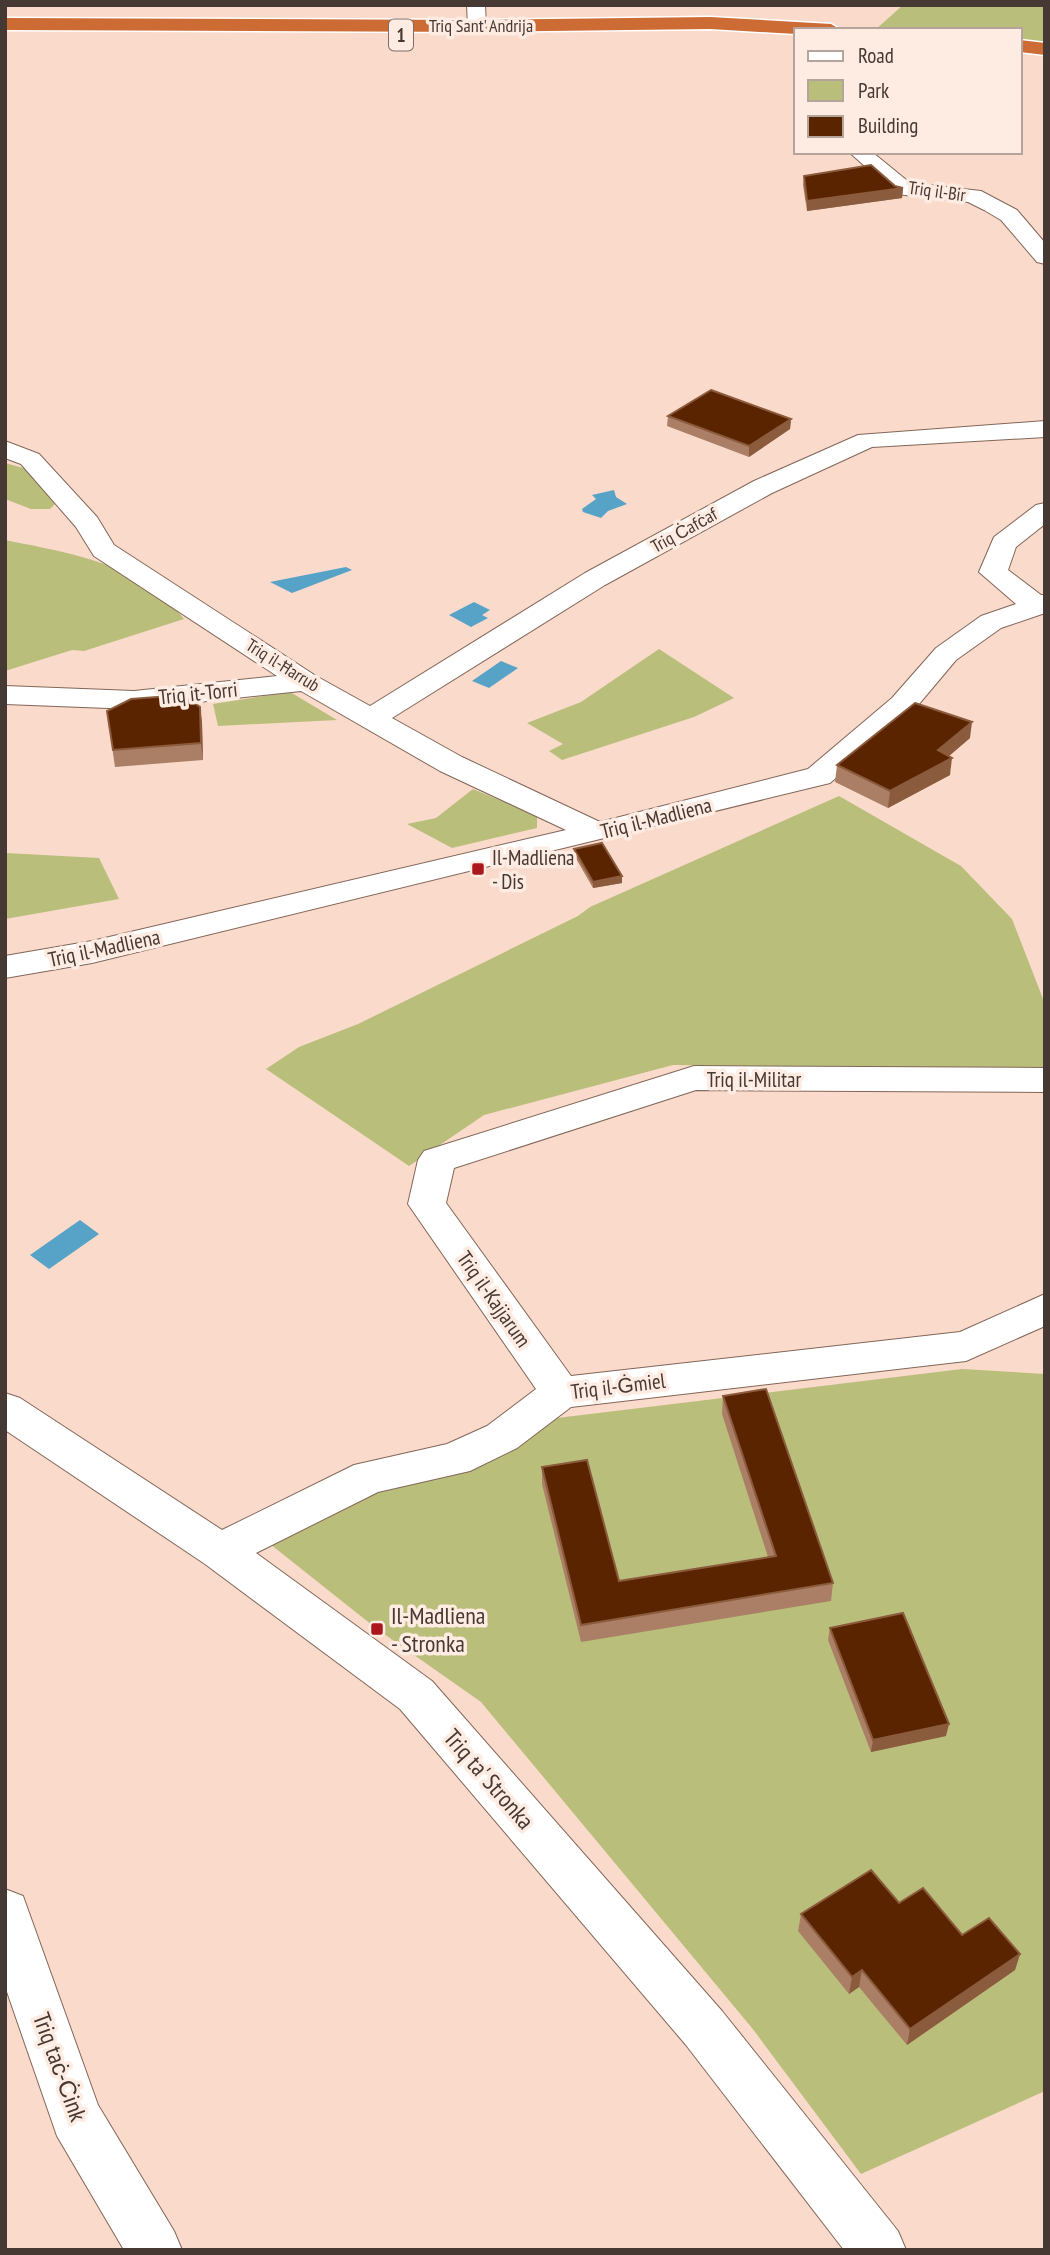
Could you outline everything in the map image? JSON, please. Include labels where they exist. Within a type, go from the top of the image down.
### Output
[{"type":"highway","name":"Triq Sant' Andrija","points":[[5,24],[477,26],[710,23],[796,28]]},
{"type":"highway","name":"Triq Sant' Andrija","points":[[5,34],[794,36]]},
{"type":"highway","points":[[1022,47],[1045,49]]},
{"type":"highway","points":[[1022,53],[1045,55]]},
{"type":"street","points":[[476,5],[477,26]]},
{"type":"street","name":"Triq il-Bir","points":[[861,154],[904,189],[973,196],[992,205],[1009,215],[1045,257]]},
{"type":"street","name":"Triq Ċafċaf","points":[[371,718],[595,579],[763,487],[867,440],[1039,431]]},
{"type":"street","name":"Triq il-Ħarrub","points":[[5,449],[30,459],[87,523],[104,550],[306,682],[452,764],[597,832]]},
{"type":"street","points":[[1040,604],[993,572],[1004,543],[1045,511]]},
{"type":"street","name":"Triq il-Madliena","points":[[5,967],[92,952],[820,776],[903,704],[946,654],[991,622],[1040,604]]},
{"type":"street","name":"Triq it-Torri","points":[[5,695],[134,700],[306,682]]},
{"type":"street","name":"Triq il-Militar","points":[[426,1204],[437,1160],[694,1078],[1045,1080]]},
{"type":"street","name":"Triq il-Kajjarum","points":[[426,1204],[561,1393]]},
{"type":"street","name":"Triq il-Ġmiel","points":[[220,1551],[369,1477],[455,1460],[502,1437],[561,1393],[966,1346],[1045,1309]]},
{"type":"street","name":"Triq ta' Stronka","points":[[5,1409],[220,1551],[416,1695],[704,2028],[879,2250]]},
{"type":"street","name":"Triq taċ-Ċink","points":[[5,1912],[76,2118],[155,2250]]},
{"type":"green space","points":[[903,5],[1045,5],[1045,45],[1022,43],[1022,28],[877,28]]},
{"type":"green space","points":[[5,463],[27,469],[55,504],[50,509],[31,509],[5,499]]},
{"type":"green space","points":[[5,540],[79,556],[127,573],[167,600],[184,619],[84,651],[72,650],[5,671]]},
{"type":"green space","points":[[659,649],[734,698],[694,717],[562,760],[549,751],[563,744],[527,723],[581,702]]},
{"type":"green space","points":[[290,692],[337,720],[218,726],[213,704]]},
{"type":"green space","points":[[473,789],[537,816],[537,828],[452,848],[407,824],[436,818]]},
{"type":"green space","points":[[839,796],[961,866],[1012,919],[1045,1004],[1045,1069],[673,1065],[484,1115],[409,1166],[266,1069],[299,1047],[358,1024],[578,916],[590,907]]},
{"type":"green space","points":[[6,853],[99,858],[119,899],[5,919]]},
{"type":"green space","points":[[962,1369],[1045,1374],[1045,2091],[861,2174],[752,2028],[481,1702],[377,1629],[270,1544],[368,1494],[481,1464],[557,1418]]},
{"type":"water","points":[[614,490],[616,497],[627,504],[608,511],[601,518],[583,512],[582,509],[596,499],[592,495]]},
{"type":"water","points":[[346,567],[352,570],[292,593],[270,582]]},
{"type":"water","points":[[474,602],[490,610],[482,615],[488,618],[471,627],[449,615]]},
{"type":"water","points":[[501,661],[518,668],[489,688],[472,681]]},
{"type":"water","points":[[80,1220],[99,1234],[49,1269],[30,1255]]},
{"type":"building","points":[[871,165],[895,186],[903,188],[807,201],[804,176]]},
{"type":"building","points":[[711,390],[791,419],[749,446],[668,416]]},
{"type":"building","points":[[183,695],[200,707],[201,743],[113,750],[107,711],[131,699]]},
{"type":"building","points":[[915,703],[972,722],[938,750],[952,758],[890,791],[837,765]]},
{"type":"building","points":[[602,843],[622,876],[593,882],[574,849]]},
{"type":"building","points":[[766,1389],[833,1583],[581,1625],[542,1467],[587,1460],[619,1581],[776,1556],[723,1396]]},
{"type":"building","points":[[903,1613],[949,1724],[873,1740],[830,1628]]},
{"type":"building","points":[[871,1870],[899,1903],[923,1888],[962,1935],[989,1918],[1020,1954],[910,2029],[862,1970],[852,1977],[801,1914]]},
{"type":"place","name":"Il-Madliena - Dis","points":[[478,869]]},
{"type":"place","name":"Il-Madliena - Stronka","points":[[377,1629]]}]
